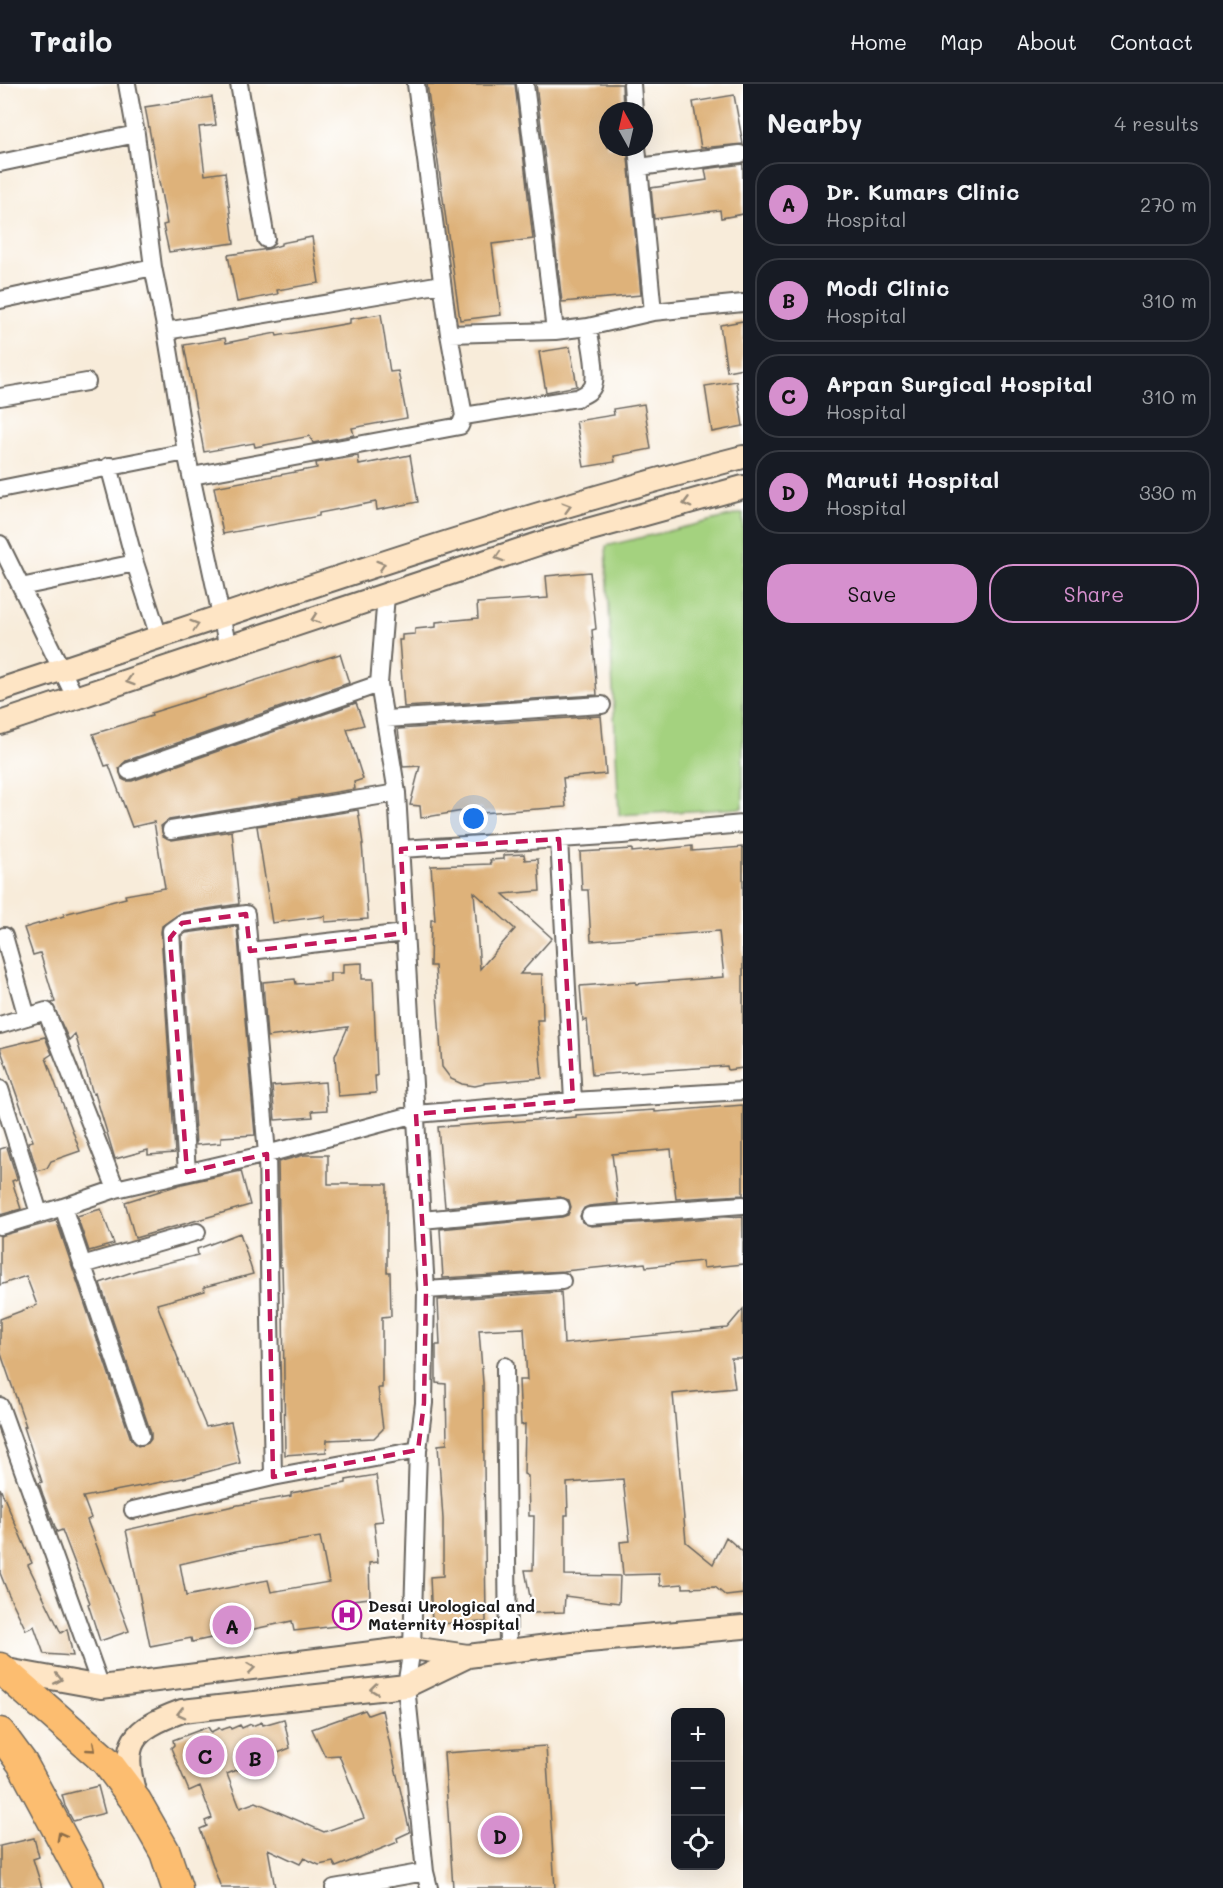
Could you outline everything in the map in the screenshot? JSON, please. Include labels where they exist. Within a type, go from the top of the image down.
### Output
[{"type":"highway","points":[[0,1668],[106,1761],[136,1801],[165,1852],[177,1888]]},
{"type":"highway","points":[[0,1733],[22,1763],[89,1888]]},
{"type":"street","points":[[127,84],[136,134],[153,267],[186,452],[223,616],[228,648]]},
{"type":"street","points":[[239,84],[266,239]]},
{"type":"street","points":[[192,476],[460,426],[464,416],[449,334],[416,84]]},
{"type":"street","points":[[525,84],[555,331]]},
{"type":"street","points":[[632,84],[633,102]]},
{"type":"street","points":[[0,163],[136,134]]},
{"type":"street","points":[[639,166],[740,154]]},
{"type":"street","points":[[638,156],[653,312]]},
{"type":"street","points":[[0,300],[153,267]]},
{"type":"street","points":[[166,331],[442,284]]},
{"type":"street","points":[[449,334],[555,331],[588,327],[653,312],[743,303]]},
{"type":"street","points":[[464,416],[577,398],[587,393],[593,386],[594,373],[588,327]]},
{"type":"street","points":[[0,397],[87,382]]},
{"type":"street","points":[[0,489],[186,452]]},
{"type":"street","points":[[0,690],[523,519],[743,457]]},
{"type":"street","points":[[109,466],[135,562],[159,637]]},
{"type":"street","points":[[0,723],[544,543],[743,487]]},
{"type":"street","points":[[0,544],[76,699]]},
{"type":"street","points":[[21,587],[135,562]]},
{"type":"street","points":[[334,1888],[427,1880],[406,1686],[412,1648],[418,1450],[424,1403],[426,1290],[397,793],[379,684],[386,595]]},
{"type":"street","points":[[129,771],[379,684]]},
{"type":"street","points":[[386,719],[602,705]]},
{"type":"street","points":[[171,830],[397,793]]},
{"type":"street","points":[[401,849],[743,824]]},
{"type":"street","points":[[559,839],[573,1101]]},
{"type":"street","points":[[187,1172],[171,931],[182,923],[246,914],[267,1154],[273,1477]]},
{"type":"street","points":[[250,951],[405,933]]},
{"type":"street","points":[[4,936],[27,1017]]},
{"type":"street","points":[[0,1025],[46,1011],[116,1188]]},
{"type":"street","points":[[0,1089],[39,1213]]},
{"type":"street","points":[[0,1226],[116,1188],[267,1154],[416,1114],[573,1101],[743,1091]]},
{"type":"street","points":[[590,1216],[743,1205]]},
{"type":"street","points":[[63,1207],[141,1436]]},
{"type":"street","points":[[422,1220],[561,1207]]},
{"type":"street","points":[[82,1264],[197,1232]]},
{"type":"street","points":[[426,1290],[562,1281]]},
{"type":"street","points":[[505,1366],[508,1651]]},
{"type":"street","points":[[0,1406],[101,1687]]},
{"type":"street","points":[[133,1510],[273,1477],[418,1450]]},
{"type":"street","points":[[0,1668],[101,1687],[412,1648],[468,1656],[743,1627]]},
{"type":"street","points":[[136,1801],[127,1762],[129,1746],[138,1733],[159,1719],[182,1711],[406,1686],[468,1656]]},
{"type":"highlighted area","points":[[559,839],[573,1101],[416,1114],[426,1290],[424,1403],[418,1450],[273,1477],[267,1154],[187,1172],[170,938],[182,923],[246,914],[250,951],[405,933],[401,849]]},
{"type":"green space","points":[[743,513],[743,808],[619,815],[606,546]]},
{"type":"building","points":[[427,84],[515,84],[533,239],[492,244],[501,315],[460,320]]},
{"type":"building","points":[[536,84],[622,84],[623,102],[599,102],[599,156],[628,156],[641,295],[562,302]]},
{"type":"building","points":[[734,95],[743,144],[701,148],[693,102]]},
{"type":"building","points":[[212,97],[216,125],[199,127],[205,175],[225,172],[234,243],[169,252],[163,225],[167,224],[145,107]]},
{"type":"building","points":[[743,164],[743,214],[721,218],[720,210],[654,219],[651,188],[707,180],[705,169]]},
{"type":"building","points":[[312,237],[319,283],[277,290],[278,294],[237,302],[228,255],[268,249],[281,245],[281,243]]},
{"type":"building","points":[[381,314],[390,372],[398,371],[407,418],[352,428],[354,435],[313,443],[310,436],[255,447],[254,443],[204,452],[184,345],[225,338],[226,343],[276,333],[277,336],[350,323],[350,319]]},
{"type":"building","points":[[743,321],[743,368],[727,371],[720,325]]},
{"type":"building","points":[[570,347],[577,386],[546,392],[539,352]]},
{"type":"building","points":[[736,381],[743,426],[712,432],[705,386]]},
{"type":"building","points":[[644,404],[651,449],[614,456],[615,462],[584,467],[576,421],[614,415],[613,409]]},
{"type":"building","points":[[410,455],[418,502],[377,510],[376,502],[319,513],[319,516],[223,534],[214,487],[317,468],[316,463],[358,456],[359,465]]},
{"type":"building","points":[[590,572],[596,629],[592,630],[597,695],[404,707],[399,640],[402,640],[402,635],[415,634],[415,629],[436,627],[436,622],[478,618],[477,603],[548,598],[546,576]]},
{"type":"building","points":[[340,654],[349,683],[126,761],[119,768],[122,779],[132,781],[356,703],[364,725],[347,729],[363,779],[354,782],[355,789],[169,820],[161,826],[163,836],[172,840],[232,831],[239,904],[181,913],[162,926],[175,1153],[148,1155],[148,1150],[115,1159],[75,1034],[69,1040],[52,1003],[55,1002],[40,953],[33,955],[24,928],[64,916],[64,914],[126,898],[125,895],[165,888],[154,822],[132,827],[109,765],[105,766],[93,734],[152,716],[151,713]]},
{"type":"building","points":[[601,716],[606,774],[563,778],[566,807],[481,813],[481,808],[421,818],[420,806],[410,805],[420,766],[403,767],[398,729]]},
{"type":"building","points":[[358,810],[363,844],[368,919],[325,922],[325,916],[272,923],[257,826]]},
{"type":"building","points":[[692,846],[692,851],[743,847],[743,1068],[728,1070],[727,1066],[592,1075],[587,1020],[583,1021],[580,986],[724,977],[719,931],[591,941],[588,890],[582,890],[580,852],[632,849],[632,852]]},
{"type":"building","points":[[524,854],[525,860],[538,859],[540,891],[503,894],[552,938],[520,974],[542,974],[543,1020],[537,1020],[542,1078],[484,1083],[475,1086],[462,1084],[451,1079],[442,1067],[435,966],[430,966],[431,920],[435,920],[431,866],[491,864],[490,860],[504,859],[504,855]],"holes":[[[474,892],[515,929],[480,969]]]},
{"type":"building","points":[[237,926],[255,1135],[221,1137],[221,1143],[196,1145],[182,936],[186,933]]},
{"type":"building","points":[[362,963],[362,979],[373,979],[376,1093],[338,1096],[335,1056],[348,1027],[267,1037],[263,982],[295,979],[296,984],[330,982],[330,973],[343,973],[343,964]]},
{"type":"building","points":[[45,1037],[52,1054],[46,1058],[80,1151],[51,1161],[47,1168],[37,1171],[28,1142],[33,1141],[0,1048]]},
{"type":"building","points":[[325,1082],[327,1110],[312,1111],[313,1117],[275,1120],[272,1086]]},
{"type":"building","points":[[743,1105],[743,1195],[676,1199],[671,1149],[612,1154],[618,1203],[589,1206],[584,1208],[580,1216],[582,1222],[591,1226],[743,1216],[743,1264],[703,1268],[702,1261],[646,1267],[645,1263],[564,1271],[443,1278],[440,1229],[562,1217],[568,1215],[571,1207],[569,1200],[560,1197],[445,1207],[438,1127],[576,1117],[576,1115]]},
{"type":"building","points":[[7,1147],[17,1179],[12,1181],[21,1209],[0,1215],[0,1149]]},
{"type":"building","points":[[304,1155],[328,1155],[328,1184],[387,1184],[387,1272],[390,1272],[391,1316],[382,1317],[382,1388],[378,1388],[383,1429],[374,1438],[327,1440],[326,1452],[285,1455],[278,1162]]},
{"type":"building","points":[[241,1171],[250,1205],[135,1238],[125,1202],[182,1184]]},
{"type":"building","points":[[101,1209],[114,1244],[89,1251],[77,1216]]},
{"type":"building","points":[[55,1221],[131,1439],[138,1446],[148,1443],[151,1433],[100,1283],[138,1270],[198,1255],[197,1249],[240,1233],[253,1274],[204,1287],[205,1291],[157,1304],[206,1427],[231,1422],[240,1463],[188,1477],[83,1497],[91,1518],[87,1520],[129,1631],[100,1641],[88,1604],[90,1603],[62,1530],[57,1532],[43,1495],[39,1483],[42,1482],[24,1427],[26,1426],[0,1351],[0,1319],[37,1305],[26,1276],[0,1285],[0,1236]]},
{"type":"building","points":[[561,1292],[564,1344],[727,1328],[743,1309],[743,1358],[731,1358],[735,1388],[673,1394],[686,1542],[713,1564],[726,1537],[743,1552],[743,1594],[726,1596],[715,1587],[683,1588],[683,1584],[660,1586],[659,1574],[623,1575],[620,1542],[630,1541],[623,1479],[567,1483],[565,1575],[620,1576],[619,1603],[565,1596],[564,1612],[533,1613],[525,1570],[533,1570],[534,1516],[529,1516],[528,1476],[524,1474],[525,1424],[521,1425],[519,1380],[527,1380],[524,1328],[479,1330],[483,1383],[486,1622],[432,1624],[430,1577],[443,1576],[443,1519],[438,1445],[447,1444],[446,1384],[436,1383],[436,1345],[440,1345],[438,1300]]},
{"type":"building","points":[[376,1475],[383,1521],[374,1522],[378,1562],[369,1563],[370,1598],[352,1600],[353,1624],[294,1631],[292,1621],[192,1642],[191,1638],[150,1646],[126,1530],[238,1505],[291,1496],[291,1493],[346,1483],[346,1480]],"holes":[[[320,1537],[329,1582],[271,1592],[268,1580],[186,1596],[180,1564],[236,1551]]]},
{"type":"building","points":[[0,1488],[32,1563],[28,1565],[61,1633],[67,1629],[73,1656],[44,1654],[34,1626],[26,1630],[8,1593],[0,1573]]},
{"type":"building","points":[[365,1710],[368,1715],[382,1710],[410,1832],[397,1838],[398,1842],[336,1867],[333,1862],[319,1865],[304,1858],[300,1864],[268,1849],[275,1888],[221,1888],[200,1829],[207,1826],[205,1821],[212,1818],[200,1786],[189,1791],[171,1748],[174,1745],[173,1740],[208,1727],[211,1732],[219,1728],[221,1730],[230,1727],[231,1729],[240,1725],[242,1728],[251,1724],[252,1726],[262,1722],[263,1725],[284,1719],[290,1748],[227,1774],[240,1808],[256,1802],[324,1832],[364,1818],[339,1755],[325,1756],[312,1729]]},
{"type":"building","points":[[546,1746],[555,1888],[453,1888],[444,1753]]},
{"type":"building","points":[[98,1786],[105,1813],[73,1821],[62,1795]]},
{"type":"building","points":[[34,1838],[39,1857],[33,1859],[42,1888],[0,1888],[0,1846]]},
{"type":"place","name":"Desai Urological and Maternity Hospital","points":[[347,1615]]},
{"type":"place","name":"Dr. Kumars Clinic","points":[[232,1625]]},
{"type":"place","name":"Arpan Surgical Hospital","points":[[205,1755]]},
{"type":"place","name":"Modi Clinic","points":[[255,1757]]},
{"type":"place","name":"Maruti Hospital","points":[[500,1835]]}]
